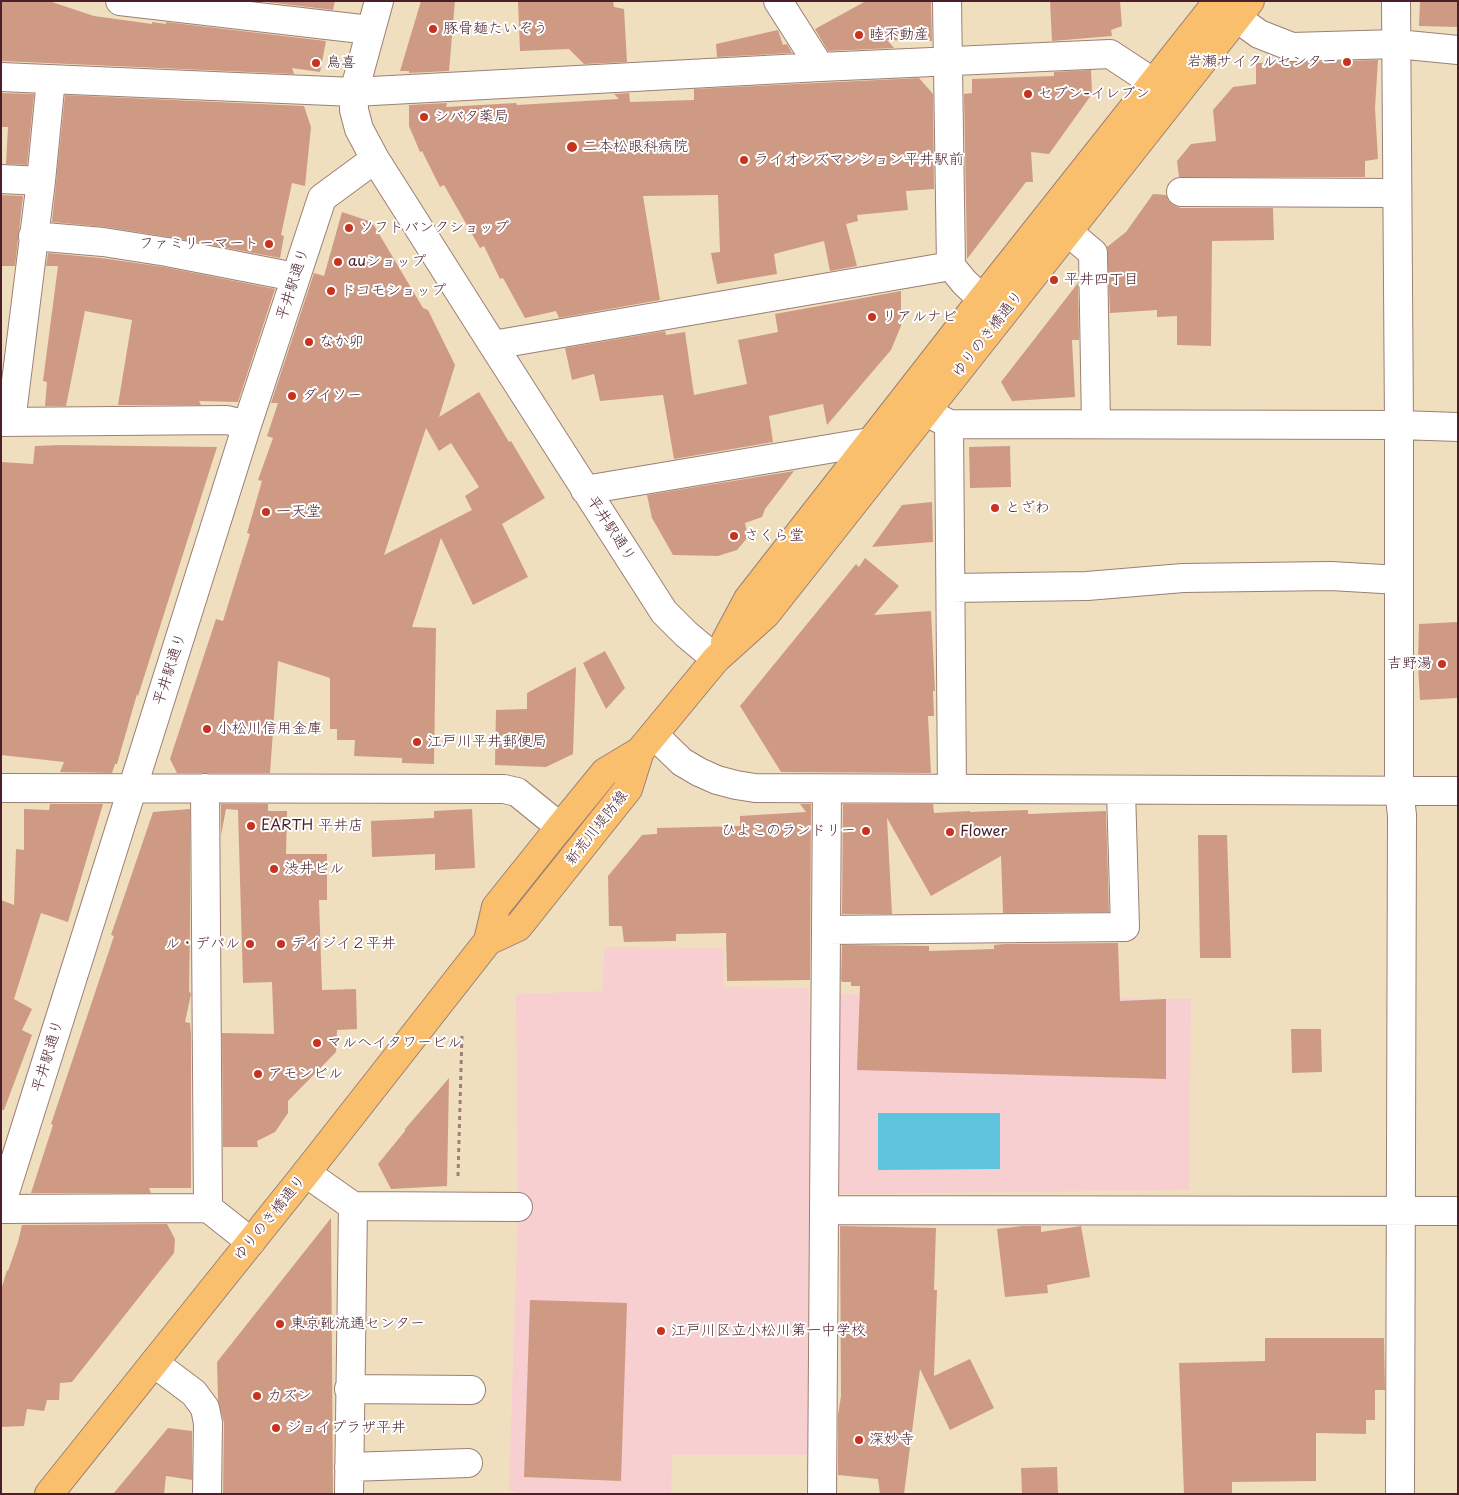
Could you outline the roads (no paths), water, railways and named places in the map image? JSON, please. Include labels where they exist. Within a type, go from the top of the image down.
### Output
[{"type":"main road","name":"ゆりのき橋通り","points":[[716,659],[748,598],[982,299],[1154,83],[1235,7]]},
{"type":"main road","name":"ゆりのき橋通り","points":[[647,743],[716,659],[766,614],[938,418],[1068,232],[1235,7]]},
{"type":"main road","name":"新荒川堤防線","points":[[488,941],[496,907],[560,826],[605,772],[647,743]]},
{"type":"main road","name":"新荒川堤防線","points":[[488,941],[518,927],[616,805],[628,789],[647,743]]},
{"type":"main road","name":"ゆりのき橋通り","points":[[49,1494],[306,1173],[488,941]]},
{"type":"street","points":[[120,1],[370,30]]},
{"type":"street","name":"平井駅通り","points":[[379,1],[354,92],[354,110],[359,129],[375,159],[664,612],[686,634],[716,659]]},
{"type":"street","points":[[778,1],[820,67]]},
{"type":"street","points":[[948,1],[951,266],[982,299]]},
{"type":"street","points":[[1396,1],[1399,790],[1402,816],[1400,1494]]},
{"type":"street","points":[[1235,7],[1260,34],[1292,47],[1397,44],[1458,50]]},
{"type":"street","points":[[1,77],[354,92],[820,67],[1110,54],[1154,83]]},
{"type":"street","points":[[51,79],[41,181],[6,422],[227,420],[247,425]]},
{"type":"street","name":"平井駅通り","points":[[1,1207],[247,425],[322,198],[375,159]]},
{"type":"street","points":[[1,179],[41,181]]},
{"type":"street","points":[[1181,192],[1396,193]]},
{"type":"street","points":[[1068,232],[1094,253],[1096,424]]},
{"type":"street","points":[[33,236],[112,244],[295,277]]},
{"type":"street","points":[[493,345],[951,266]]},
{"type":"street","points":[[952,789],[951,588],[938,418],[1096,424],[1399,425],[1458,427]]},
{"type":"street","points":[[585,490],[870,442]]},
{"type":"street","points":[[951,588],[1087,586],[1183,578],[1331,576],[1399,580]]},
{"type":"street","points":[[647,743],[717,780],[736,786],[755,788],[827,790],[1458,791]]},
{"type":"street","points":[[1,788],[504,789],[517,792],[560,826]]},
{"type":"street","points":[[205,788],[208,1208]]},
{"type":"street","points":[[822,1494],[827,790]]},
{"type":"street","points":[[827,930],[1125,926],[1121,790]]},
{"type":"street","points":[[306,1173],[353,1206],[518,1207]]},
{"type":"street","points":[[349,1494],[353,1206]]},
{"type":"street","points":[[1,1207],[208,1208],[251,1242]]},
{"type":"street","points":[[825,1210],[1458,1211]]},
{"type":"street","points":[[154,1363],[194,1393],[205,1408],[208,1423],[207,1494]]},
{"type":"street","points":[[349,1389],[471,1390]]},
{"type":"street","points":[[349,1467],[468,1462]]},
{"type":"water","points":[[878,1113],[1000,1113],[1000,1169],[878,1170]]},
{"type":"place","name":"豚骨麺たいぞう","points":[[433,29]]},
{"type":"place","name":"睦不動産","points":[[859,35]]},
{"type":"place","name":"岩瀬サイクルセンター","points":[[1347,62]]},
{"type":"place","name":"鳥喜","points":[[316,63]]},
{"type":"place","name":"セブン-イレブン","points":[[1028,94]]},
{"type":"place","name":"シバタ薬局","points":[[424,117]]},
{"type":"place","name":"二本松眼科病院","points":[[572,147]]},
{"type":"place","name":"ライオンズマンション平井駅前","points":[[744,160]]},
{"type":"place","name":"ソフトバンクショップ","points":[[349,228]]},
{"type":"place","name":"ファミリーマート","points":[[269,244]]},
{"type":"place","name":"auショップ","points":[[338,262]]},
{"type":"place","name":"平井四丁目","points":[[1054,280]]},
{"type":"place","name":"ドコモショップ","points":[[331,291]]},
{"type":"place","name":"リアルナビ","points":[[872,317]]},
{"type":"place","name":"なか卯","points":[[309,342]]},
{"type":"place","name":"ダイソー","points":[[292,396]]},
{"type":"place","name":"とざわ","points":[[995,508]]},
{"type":"place","name":"一天堂","points":[[266,512]]},
{"type":"place","name":"さくら堂","points":[[734,536]]},
{"type":"place","name":"吉野湯","points":[[1442,664]]},
{"type":"place","name":"小松川信用金庫","points":[[207,729]]},
{"type":"place","name":"江戸川平井郵便局","points":[[417,742]]},
{"type":"place","name":"EARTH 平井店","points":[[251,826]]},
{"type":"place","name":"ひよこのランドリー","points":[[866,831]]},
{"type":"place","name":"Flower","points":[[950,832]]},
{"type":"place","name":"渋井ビル","points":[[274,869]]},
{"type":"place","name":"ル・デパル","points":[[250,944]]},
{"type":"place","name":"デイジイ２平井","points":[[281,944]]},
{"type":"place","name":"マルヘイタワービル","points":[[317,1043]]},
{"type":"place","name":"アモンビル","points":[[258,1074]]},
{"type":"place","name":"東京靴流通センター","points":[[280,1324]]},
{"type":"place","name":"江戸川区立小松川第一中学校","points":[[661,1331]]},
{"type":"place","name":"カズン","points":[[257,1396]]},
{"type":"place","name":"ジョイプラザ平井","points":[[276,1428]]},
{"type":"place","name":"深妙寺","points":[[859,1440]]}]
